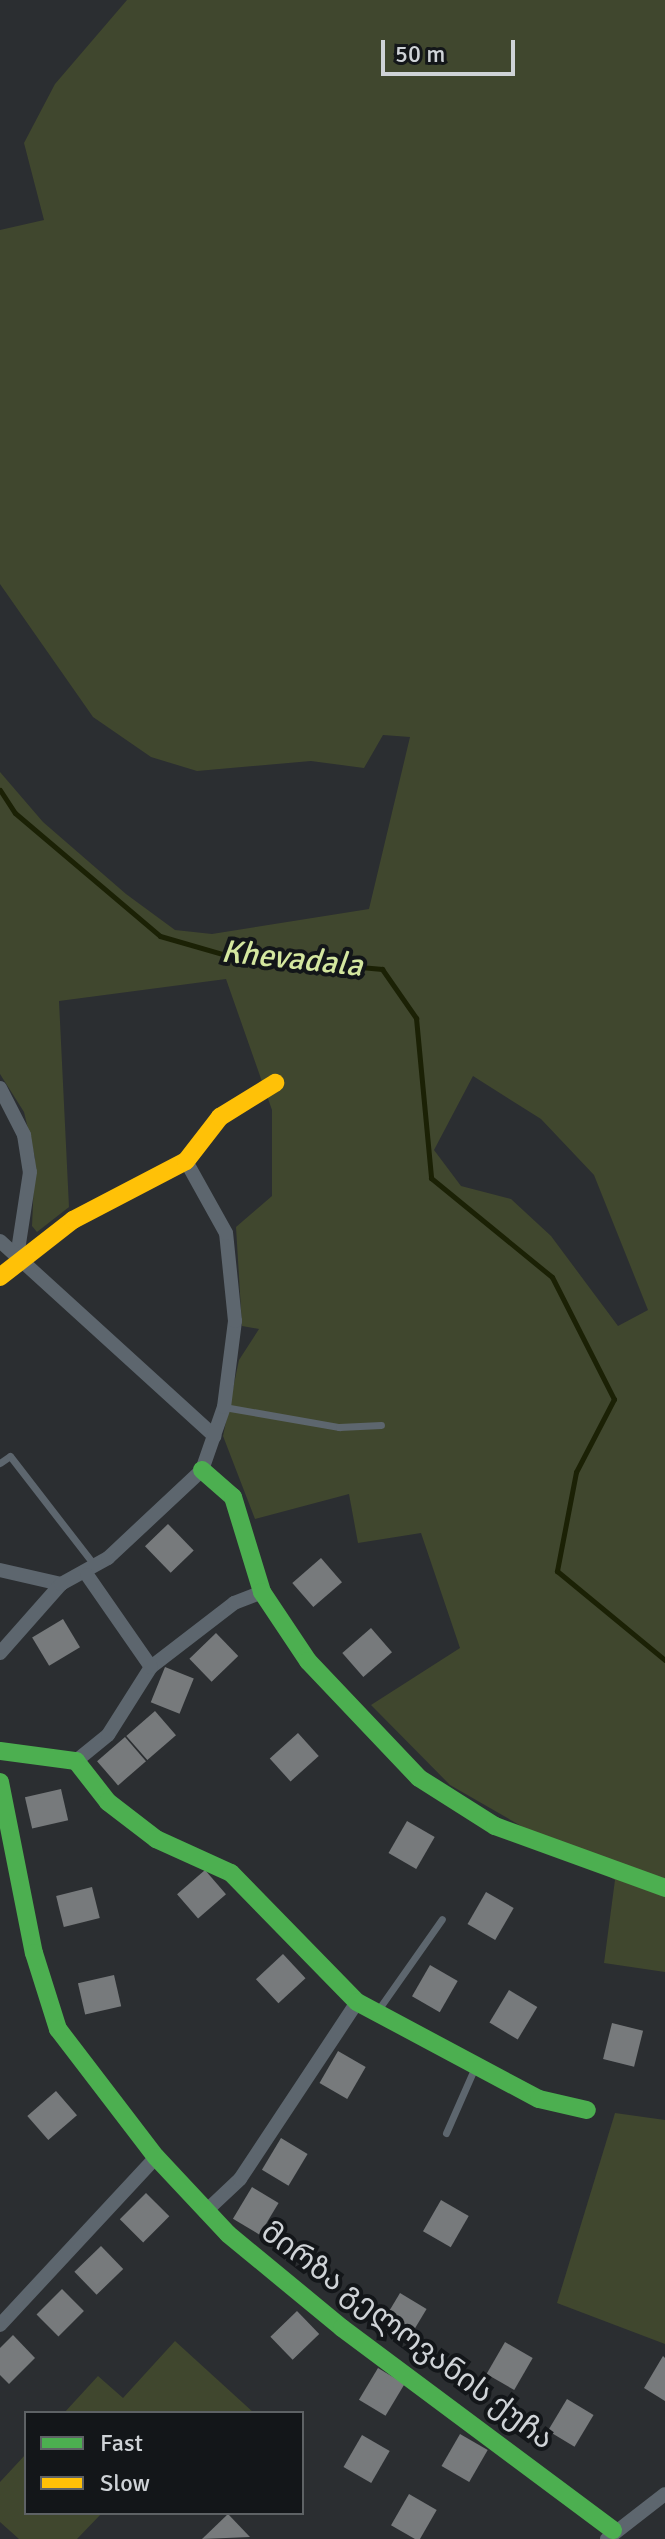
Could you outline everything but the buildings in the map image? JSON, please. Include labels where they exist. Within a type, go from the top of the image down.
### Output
[{"type":"street","points":[[0,1277],[17,1257],[186,1161],[220,1117],[275,1083]]},
{"type":"street","points":[[0,1088],[24,1135],[30,1172],[17,1257]]},
{"type":"street","points":[[0,1653],[61,1584],[92,1571],[202,1470],[224,1407],[235,1321],[226,1233],[186,1161]]},
{"type":"street","points":[[0,1241],[214,1436]]},
{"type":"street","points":[[202,1470],[233,1497],[262,1592],[308,1661],[419,1778],[495,1826],[665,1888]]},
{"type":"street","points":[[0,1570],[61,1584]]},
{"type":"street","points":[[92,1571],[151,1667]]},
{"type":"street","points":[[76,1761],[108,1735],[151,1667],[234,1603],[262,1592]]},
{"type":"street","points":[[0,1751],[76,1761],[108,1802],[156,1839],[231,1873],[357,2002],[539,2099],[587,2110]]},
{"type":"street","name":"მირზა გელოვანის ქუჩა","points":[[0,1782],[34,1953],[58,2029],[156,2157],[205,2212],[342,2328],[610,2534]]},
{"type":"street","points":[[205,2212],[240,2179],[357,2002]]},
{"type":"street","points":[[1,2321],[156,2157]]},
{"type":"street","points":[[610,2534],[665,2494]]},
{"type":"lane","points":[[224,1407],[339,1427],[381,1425]]},
{"type":"lane","points":[[0,1463],[10,1456],[92,1571]]},
{"type":"lane","points":[[376,2012],[442,1919]]},
{"type":"lane","points":[[446,2133],[475,2065]]},
{"type":"green space","points":[[127,0],[665,0],[665,1972],[604,1963],[615,1880],[450,1785],[371,1705],[460,1648],[421,1533],[358,1543],[349,1494],[255,1519],[223,1436],[239,1360],[259,1329],[242,1326],[236,1227],[272,1196],[272,1110],[226,979],[59,1001],[69,1207],[37,1232],[32,1226],[35,1158],[24,1112],[0,1074],[0,772],[43,822],[126,894],[175,930],[212,934],[369,909],[410,737],[383,735],[364,768],[311,761],[197,771],[151,757],[93,717],[0,584],[0,230],[44,220],[24,143],[55,84]],"holes":[[[473,1076],[541,1119],[594,1175],[648,1310],[618,1326],[551,1236],[511,1199],[461,1186],[434,1150]]]},
{"type":"green space","points":[[615,2113],[665,2120],[665,2344],[557,2303]]},
{"type":"green space","points":[[175,2341],[252,2411],[66,2411],[98,2376],[123,2398]]},
{"type":"green space","points":[[24,2456],[24,2515],[100,2515],[77,2539],[19,2539],[0,2522],[0,2482]]},
{"type":"waterway","name":"Khevadala","points":[[0,790],[15,813],[160,936],[226,955],[382,969],[416,1018],[431,1178],[552,1277],[614,1399],[576,1472],[557,1571],[665,1660]]},
{"type":"traffic: fast","points":[[202,1470],[233,1497],[262,1592],[308,1661],[419,1778],[495,1826],[665,1888]]},
{"type":"traffic: fast","points":[[0,1751],[76,1761],[108,1802],[156,1839],[231,1873],[357,2002],[539,2099],[587,2110]]},
{"type":"traffic: fast","points":[[0,1782],[34,1953],[58,2029],[156,2157],[228,2234],[342,2328],[613,2530]]},
{"type":"traffic: slow","points":[[0,1277],[73,1220],[186,1161],[220,1117],[275,1083]]}]
